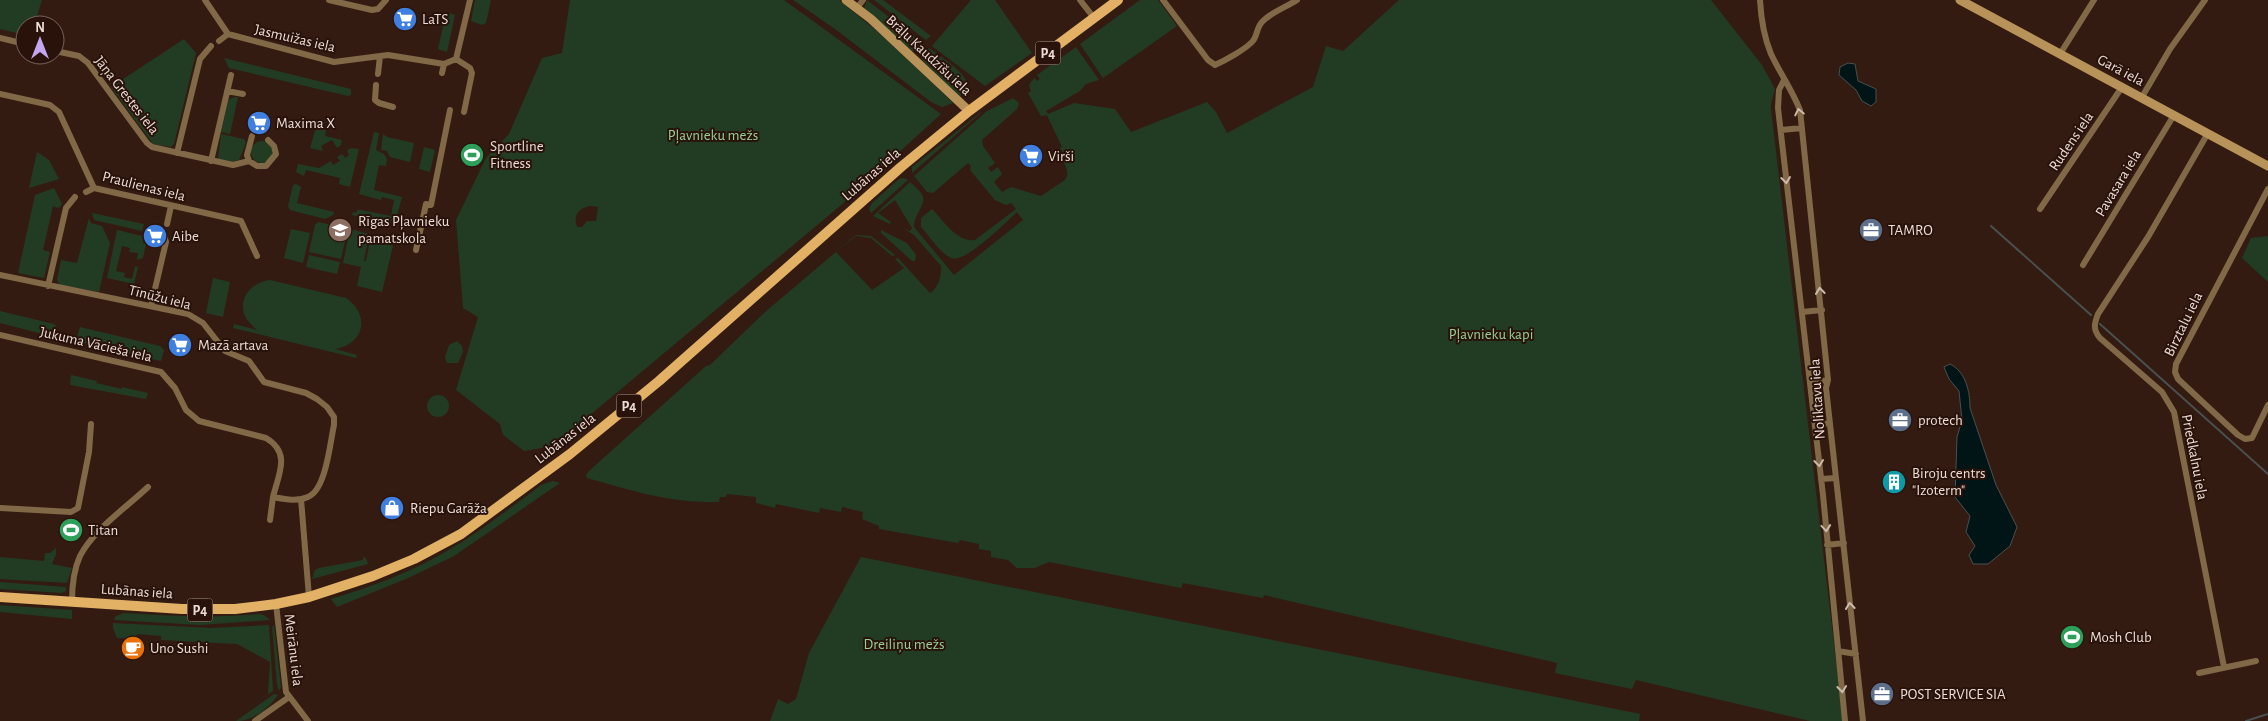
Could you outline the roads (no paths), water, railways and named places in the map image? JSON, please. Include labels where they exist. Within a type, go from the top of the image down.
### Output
[{"type":"main road","name":"Lubānas iela","points":[[0,597],[199,610],[276,604],[309,597],[372,576],[414,559],[461,534],[558,463],[659,381],[894,173],[969,111],[1118,0]]},
{"type":"street","points":[[205,0],[228,34],[219,41]]},
{"type":"street","points":[[330,0],[372,10],[378,9],[386,0]]},
{"type":"street","points":[[456,59],[470,0]]},
{"type":"street","name":"Brāļu Kaudzīšu iela","points":[[846,0],[969,111]]},
{"type":"street","points":[[857,8],[863,0]]},
{"type":"street","points":[[1080,0],[1094,18]]},
{"type":"street","points":[[1163,0],[1208,60],[1215,65],[1252,42],[1257,28],[1263,20],[1297,0]]},
{"type":"street","name":"Noliktavu iela","points":[[1760,0],[1765,34],[1784,80],[1792,90],[1800,110],[1822,310],[1828,380],[1826,388],[1863,721]]},
{"type":"street","name":"Garā iela","points":[[1960,0],[2268,166]]},
{"type":"street","points":[[2060,54],[2094,0]]},
{"type":"street","points":[[2142,97],[2170,49],[2205,0]]},
{"type":"street","name":"Jasmuižas iela","points":[[228,34],[334,62],[380,56],[397,56],[444,64]]},
{"type":"street","points":[[0,38],[15,42]]},
{"type":"street","points":[[177,153],[200,59],[211,46]]},
{"type":"street","name":"Jāņa Grestes iela","points":[[65,53],[80,56],[88,63],[147,143],[152,147],[233,165],[249,161],[257,166],[266,166],[276,154],[274,146],[268,140]]},
{"type":"street","points":[[378,74],[380,56]]},
{"type":"street","points":[[442,73],[444,64],[456,59]]},
{"type":"street","points":[[456,59],[470,68],[472,73],[464,112]]},
{"type":"street","points":[[211,161],[231,74]]},
{"type":"street","name":"Noliktavu iela","points":[[1784,80],[1779,90],[1780,130],[1821,479],[1845,721]]},
{"type":"street","points":[[376,85],[375,100],[393,107]]},
{"type":"street","name":"Rudens iela","points":[[2040,209],[2122,86]]},
{"type":"street","points":[[227,91],[243,94]]},
{"type":"street","name":"Praulienas iela","points":[[0,94],[50,105],[59,112],[94,188],[241,221],[257,256]]},
{"type":"street","points":[[416,250],[426,204],[431,205],[450,110]]},
{"type":"street","name":"Pavasara iela","points":[[2083,265],[2174,115]]},
{"type":"street","points":[[1780,130],[1802,128]]},
{"type":"street","name":"Priedkalnu iela","points":[[2208,134],[2148,237],[2098,314],[2094,326],[2100,338],[2162,392],[2174,412],[2224,667]]},
{"type":"street","points":[[249,161],[247,155],[252,136]]},
{"type":"street","points":[[86,192],[94,188]]},
{"type":"street","name":"Birztalu iela","points":[[2268,189],[2176,364],[2175,372],[2178,379],[2238,435],[2245,438],[2252,438],[2256,433],[2268,405]]},
{"type":"street","points":[[48,286],[66,208],[75,197]]},
{"type":"street","points":[[167,224],[171,206]]},
{"type":"street","points":[[151,306],[166,242],[164,236]]},
{"type":"street","name":"Tīnūžu iela","points":[[0,275],[188,314],[204,323],[225,351],[249,361],[264,382],[306,393],[327,407],[334,417],[334,425],[321,485],[309,497],[301,499]]},
{"type":"street","points":[[1802,312],[1822,310]]},
{"type":"street","name":"Jukuma Vācieša iela","points":[[0,335],[161,372],[175,388],[186,410],[199,421],[266,438],[275,443],[280,450],[282,459],[273,497]]},
{"type":"street","points":[[1810,382],[1828,380]]},
{"type":"street","points":[[1815,425],[1830,423]]},
{"type":"street","points":[[0,508],[75,511],[78,508],[84,477],[91,424]]},
{"type":"street","points":[[1821,479],[1836,478]]},
{"type":"street","points":[[72,602],[79,558],[85,548],[107,523],[148,487]]},
{"type":"street","points":[[270,520],[273,497],[290,500],[301,499],[309,597]]},
{"type":"street","points":[[1827,544],[1844,544]]},
{"type":"street","name":"Meirānu iela","points":[[276,604],[285,687],[288,697],[308,721]]},
{"type":"street","points":[[1838,651],[1856,654]]},
{"type":"street","points":[[2198,673],[2256,661]]},
{"type":"street","points":[[256,721],[288,697]]},
{"type":"waterway","points":[[1991,226],[2091,315]]},
{"type":"waterway","points":[[2100,324],[2268,474]]},
{"type":"waterway","points":[[2246,721],[2268,714]]},
{"type":"place","name":"LaTS","points":[[405,19]]},
{"type":"place","name":"Maxima X","points":[[259,123]]},
{"type":"place","name":"Sportline Fitness","points":[[472,155]]},
{"type":"place","name":"Virši","points":[[1031,156]]},
{"type":"place","name":"Rīgas Pļavnieku pamatskola","points":[[340,230]]},
{"type":"place","name":"TAMRO","points":[[1871,230]]},
{"type":"place","name":"Aibe","points":[[155,236]]},
{"type":"place","name":"Mazā artava","points":[[180,345]]},
{"type":"place","name":"protech","points":[[1900,420]]},
{"type":"place","name":"Biroju centrs \"Izoterm\"","points":[[1894,482]]},
{"type":"place","name":"Riepu Garāža","points":[[392,508]]},
{"type":"place","name":"Titan","points":[[71,530]]},
{"type":"place","name":"Mosh Club","points":[[2072,637]]},
{"type":"place","name":"Uno Sushi","points":[[133,648]]},
{"type":"place","name":"POST SERVICE SIA","points":[[1882,694]]},
{"type":"park label","name":"Pļavnieku mežs","points":[[713,135]]},
{"type":"park label","name":"Pļavnieku kapi","points":[[1491,334]]},
{"type":"park label","name":"Dreiliņu mežs","points":[[904,644]]}]
